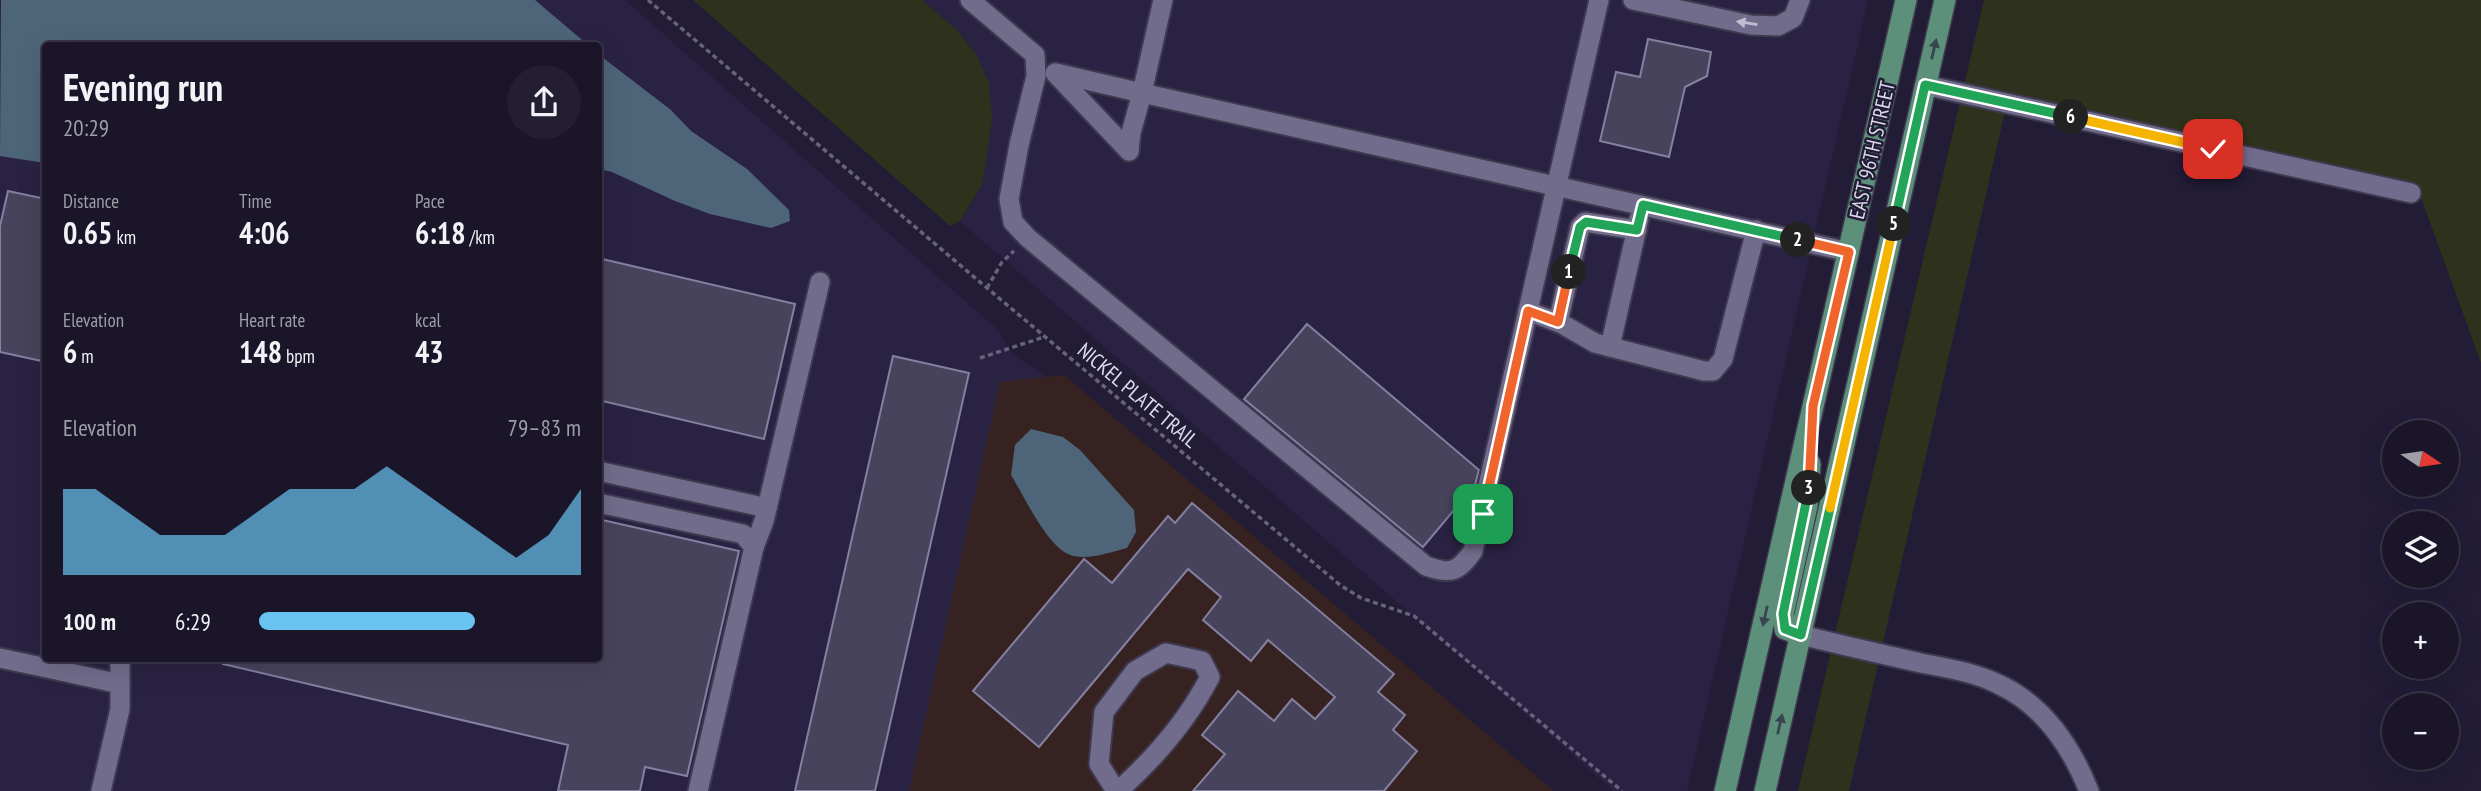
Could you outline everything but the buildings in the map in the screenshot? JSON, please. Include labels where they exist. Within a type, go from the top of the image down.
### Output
[{"type":"main road","name":"EAST 96TH STREET","points":[[1725,791],[1906,0]]},
{"type":"main road","name":"EAST 96TH STREET","points":[[1765,791],[1945,0]]},
{"type":"main road","points":[[1801,635],[1785,629],[1782,620],[1809,493],[1813,406]]},
{"type":"lane","points":[[970,0],[1056,73],[1129,151],[1163,0]]},
{"type":"lane","points":[[1035,55],[1036,76],[1009,199],[1013,222],[1028,238],[1426,566],[1444,573],[1461,567],[1473,551],[1599,0]]},
{"type":"lane","points":[[1633,0],[1751,25],[1778,26],[1793,18],[1800,0]]},
{"type":"lane","points":[[1056,73],[1849,252]]},
{"type":"lane","points":[[1925,85],[2411,193]]},
{"type":"lane","points":[[1610,347],[1643,205]]},
{"type":"lane","points":[[1558,322],[1580,227],[1586,222],[1637,230]]},
{"type":"lane","points":[[1528,311],[1558,322],[1595,344],[1704,372],[1713,371],[1723,359],[1756,230]]},
{"type":"lane","points":[[698,791],[748,541],[765,514],[820,282]]},
{"type":"lane","points":[[602,472],[765,514]]},
{"type":"lane","points":[[602,504],[748,541]]},
{"type":"lane","points":[[1801,635],[1966,673],[1998,684],[2032,705],[2055,728],[2073,752],[2090,791]]},
{"type":"lane","points":[[1166,653],[1202,661],[1210,677],[1195,705],[1145,768],[1117,791],[1099,764],[1104,712],[1135,671],[1166,653]]},
{"type":"lane","points":[[0,658],[62,665],[120,684]]},
{"type":"lane","points":[[101,791],[120,709],[120,662]]},
{"type":"path","name":"NICKEL PLATE TRAIL","points":[[648,0],[1340,585],[1361,598],[1414,616],[1622,791]]},
{"type":"path","points":[[987,289],[1002,262],[1028,238]]},
{"type":"path","points":[[980,358],[1044,337]]},
{"type":"shaded area","points":[[0,0],[625,0],[999,331],[1009,351],[1070,394],[1520,791],[0,791]]},
{"type":"shaded area","points":[[922,0],[1868,0],[1687,791],[1614,791],[960,221],[982,185],[977,56],[959,32]]},
{"type":"shaded area","points":[[1064,375],[1554,791],[909,791],[1000,382]]},
{"type":"green space","points":[[693,0],[922,0],[959,32],[977,56],[989,83],[992,120],[982,185],[960,221],[950,226]]},
{"type":"green space","points":[[1984,0],[2481,0],[2481,363],[2420,195],[2007,103],[1849,791],[1798,791]]},
{"type":"water","points":[[1,0],[535,0],[584,42],[42,42],[42,163],[0,156]]},
{"type":"water","points":[[602,57],[671,110],[691,131],[747,169],[789,210],[790,221],[771,228],[710,214],[602,170]]},
{"type":"water","points":[[1031,429],[1063,437],[1080,450],[1134,510],[1136,532],[1127,548],[1098,556],[1082,557],[1068,554],[1052,540],[1036,519],[1011,475],[1015,445]]},
{"type":"route","points":[[1483,514],[1528,311],[1558,322],[1578,234],[1580,227],[1586,222],[1637,230],[1643,205],[1849,252],[1813,406],[1809,493],[1782,620],[1785,629],[1801,635],[1925,85],[2213,149]]}]
